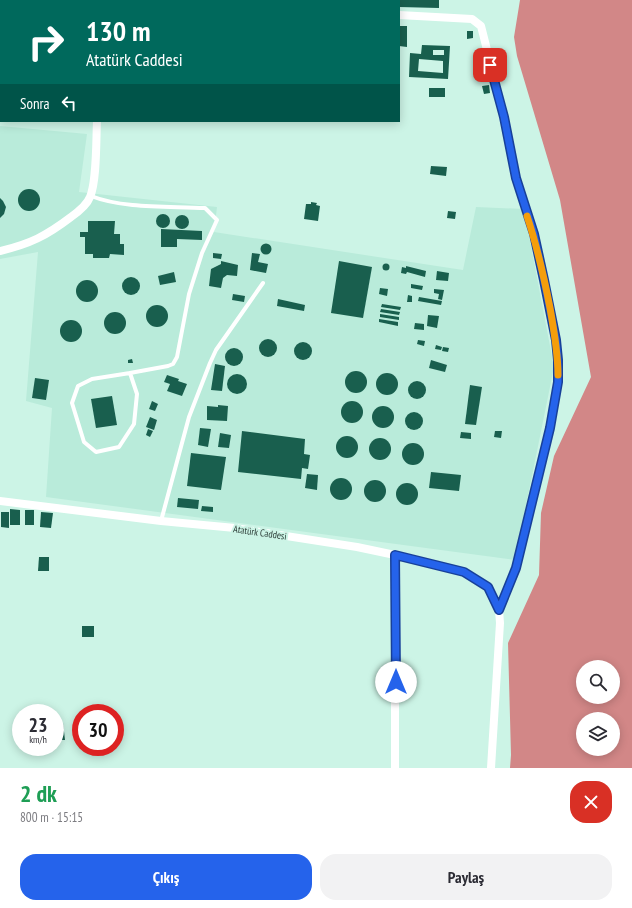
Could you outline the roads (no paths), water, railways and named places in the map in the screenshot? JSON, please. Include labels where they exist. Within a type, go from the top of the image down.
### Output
[{"type":"street","points":[[400,15],[472,19],[481,26],[504,117],[516,178],[534,234],[556,340],[558,382],[553,415],[516,568],[499,610],[500,622],[491,768]]},
{"type":"street","points":[[0,251],[18,247],[42,238],[75,214],[86,203],[91,196],[94,182],[97,122]]},
{"type":"street","name":"Atatürk Caddesi","points":[[0,501],[160,521],[235,528],[358,546],[464,572],[488,587],[499,610]]},
{"type":"street","points":[[395,555],[395,768]]},
{"type":"lane","points":[[91,196],[124,204],[205,208],[217,220],[202,253],[189,294],[177,357],[174,364],[92,379],[78,386],[72,403],[84,442],[96,452],[119,447],[134,424],[137,394],[130,373]]},
{"type":"lane","points":[[160,521],[189,417],[210,363],[216,350],[263,283]]}]
